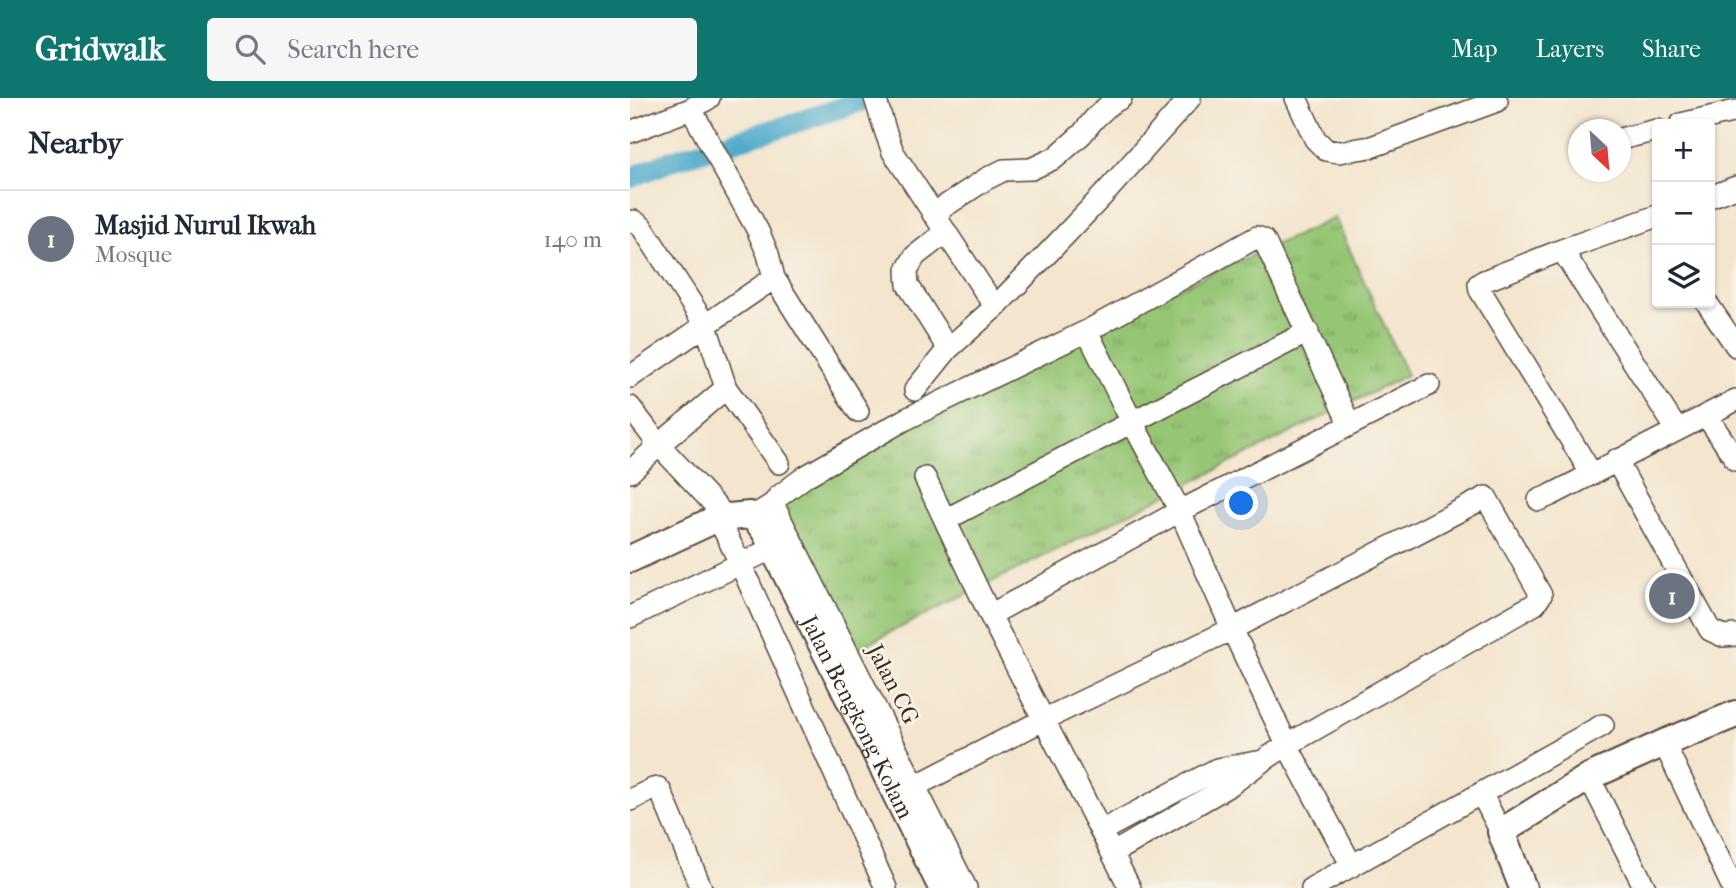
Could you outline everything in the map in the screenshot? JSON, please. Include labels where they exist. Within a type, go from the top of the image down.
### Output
[{"type":"street","points":[[933,214],[1004,170],[1031,169],[1055,158],[1109,105],[1121,98]]},
{"type":"street","points":[[1296,98],[1315,139],[1326,150],[1339,152],[1371,147],[1497,101]]},
{"type":"street","points":[[915,390],[948,349],[995,307],[1107,191],[1171,121],[1186,99]]},
{"type":"street","points":[[876,100],[893,152],[995,307]]},
{"type":"street","points":[[630,132],[687,105],[758,231],[775,278],[858,411]]},
{"type":"street","points":[[1702,119],[1736,111]]},
{"type":"street","points":[[1631,136],[1652,131]]},
{"type":"street","points":[[1715,195],[1736,187]]},
{"type":"street","points":[[630,222],[634,221],[642,227],[706,326],[726,388],[779,463]]},
{"type":"street","points":[[1591,474],[1480,290],[1479,284],[1562,250],[1652,221]]},
{"type":"street","points":[[946,232],[915,256],[907,270],[908,285],[948,349]]},
{"type":"street","points":[[630,559],[778,497],[806,476],[904,420],[1087,331],[1259,237],[1264,240],[1350,425]]},
{"type":"street","points":[[1562,250],[1678,430]]},
{"type":"street","points":[[630,377],[775,278]]},
{"type":"street","points":[[1710,308],[1736,346]]},
{"type":"street","points":[[1087,331],[1180,511],[1287,745],[1352,866]]},
{"type":"street","points":[[945,520],[1308,332]]},
{"type":"street","points":[[990,615],[1180,511],[1429,385]]},
{"type":"street","points":[[630,472],[726,388]]},
{"type":"street","points":[[1539,500],[1736,400]]},
{"type":"street","points":[[630,407],[659,445],[741,513]]},
{"type":"street","points":[[1706,415],[1736,460]]},
{"type":"street","points":[[1616,460],[1710,630],[1723,636],[1736,635]]},
{"type":"street","points":[[925,478],[990,615],[1130,888]]},
{"type":"street","points":[[905,791],[1043,720],[1232,629],[1486,497],[1541,595],[1535,604],[1287,745],[1230,785],[1113,853]]},
{"type":"street","points":[[741,513],[740,563],[886,888]]},
{"type":"street","name":"Jalan Bengkong Kolam","points":[[741,513],[762,526],[842,684],[905,791],[942,888]]},
{"type":"street","name":"Jalan CG","points":[[741,513],[905,791],[966,888]]},
{"type":"street","points":[[630,617],[772,548]]},
{"type":"street","points":[[1502,832],[1589,777],[1736,714]]},
{"type":"street","points":[[1312,888],[1602,725]]},
{"type":"street","points":[[1664,743],[1733,888]]},
{"type":"street","points":[[1101,831],[1217,769],[1261,762]]},
{"type":"street","points":[[1589,777],[1645,888]]},
{"type":"street","points":[[630,800],[658,788],[701,888]]},
{"type":"street","points":[[1481,793],[1502,832],[1523,888]]},
{"type":"green space","points":[[1335,218],[1407,375],[845,655],[767,499],[963,384]]},
{"type":"waterway","points":[[630,178],[673,160],[870,98]]},
{"type":"place","name":"Masjid Nurul Ikwah","points":[[1672,596]]}]
